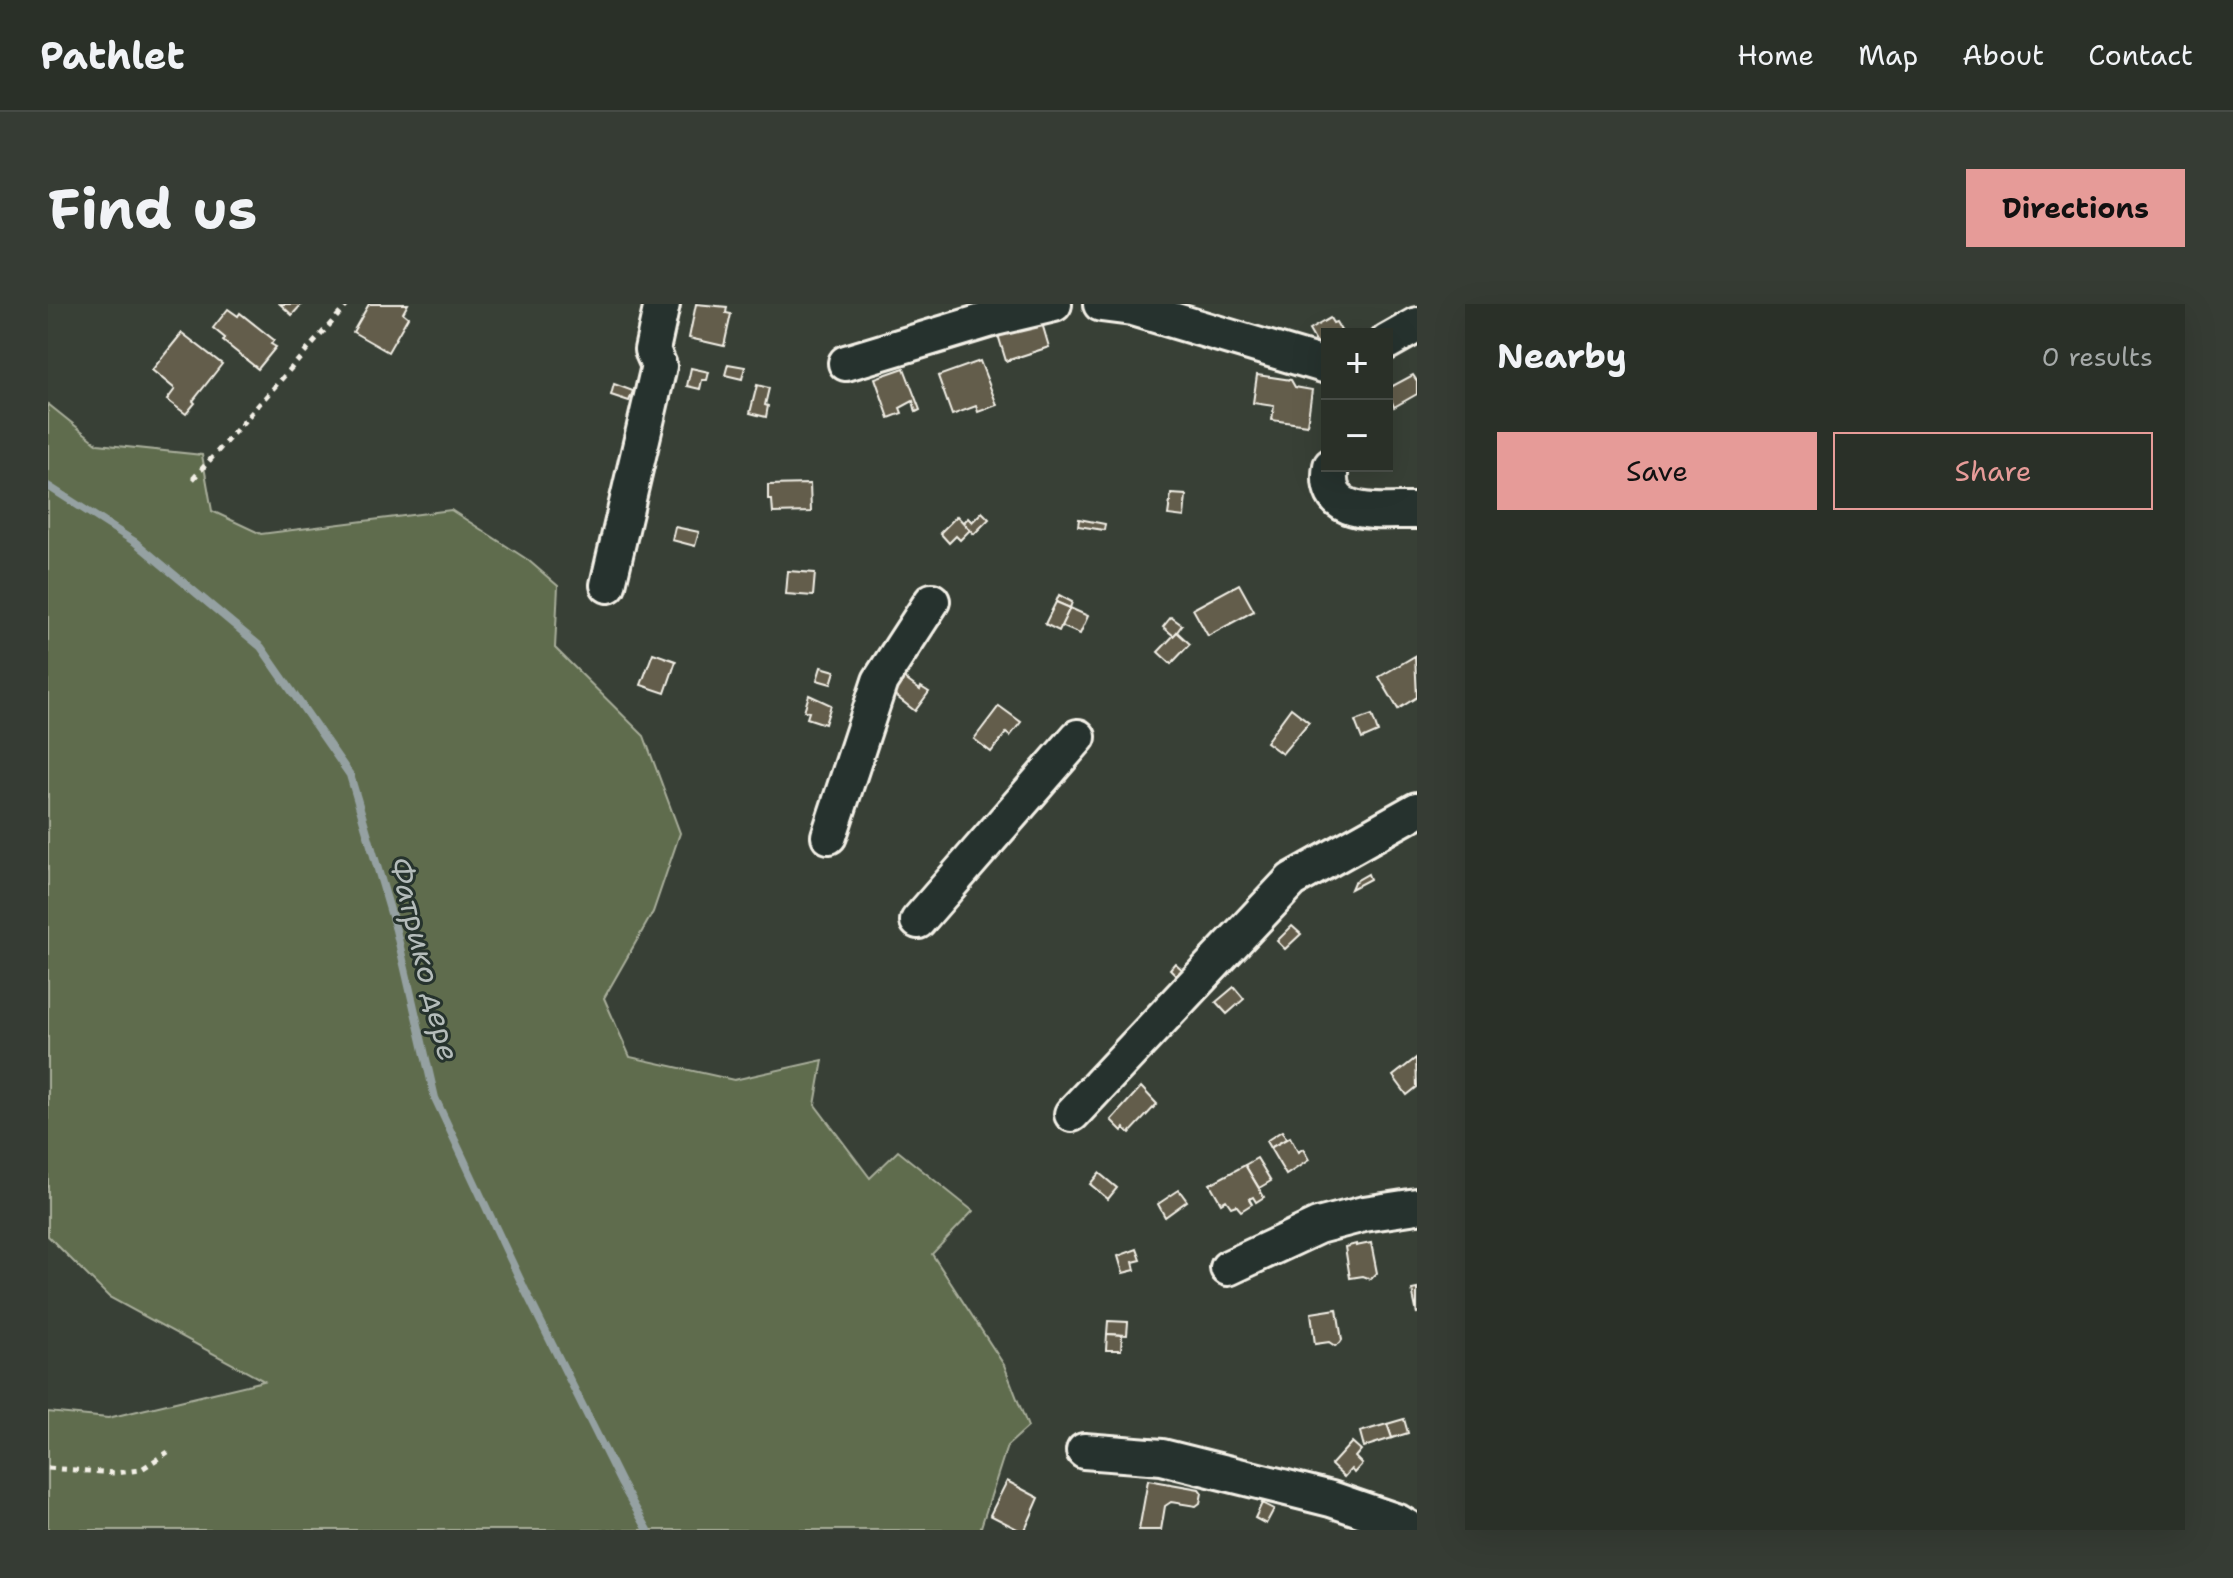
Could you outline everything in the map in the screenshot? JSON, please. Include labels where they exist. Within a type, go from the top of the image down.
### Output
[{"type":"street","points":[[608,585],[659,366],[652,350],[662,304]]},
{"type":"street","points":[[846,363],[995,318],[1054,304]]},
{"type":"street","points":[[1101,304],[1132,308],[1321,364]]},
{"type":"street","points":[[1393,339],[1417,325]]},
{"type":"street","points":[[1330,472],[1333,495],[1345,506],[1360,510],[1417,511]]},
{"type":"street","points":[[829,836],[880,681],[932,601]]},
{"type":"street","points":[[918,921],[1078,737]]},
{"type":"street","points":[[1072,1114],[1292,880],[1417,810]]},
{"type":"street","points":[[1228,1268],[1318,1226],[1364,1214],[1417,1206]]},
{"type":"street","points":[[1084,1451],[1162,1457],[1331,1499],[1398,1522],[1411,1530]]},
{"type":"path","points":[[193,479],[348,304]]},
{"type":"path","points":[[48,1468],[115,1473],[140,1470],[168,1452]]},
{"type":"green space","points":[[48,404],[98,444],[202,455],[212,511],[261,534],[451,510],[528,560],[558,586],[555,648],[644,736],[680,833],[653,912],[604,998],[630,1057],[734,1080],[823,1060],[815,1105],[870,1178],[898,1151],[973,1211],[932,1254],[1004,1365],[1028,1427],[1007,1446],[980,1530],[48,1530],[48,1412],[108,1418],[264,1381],[109,1297],[48,1236]]},
{"type":"building","points":[[280,304],[302,304],[292,315]]},
{"type":"building","points":[[369,304],[408,304],[403,313],[408,317],[388,352],[353,332]]},
{"type":"building","points":[[696,304],[727,307],[726,313],[731,314],[724,346],[689,338]]},
{"type":"building","points":[[228,309],[238,316],[240,313],[274,340],[271,344],[276,347],[258,369],[223,341],[225,338],[213,328]]},
{"type":"building","points":[[1039,313],[1049,347],[1006,361],[995,325]]},
{"type":"building","points":[[1330,318],[1340,328],[1321,328],[1320,349],[1309,330]]},
{"type":"building","points":[[182,333],[222,364],[186,414],[167,400],[175,389],[152,370]]},
{"type":"building","points":[[980,361],[997,405],[978,412],[976,406],[952,415],[938,376]]},
{"type":"building","points":[[728,364],[745,367],[742,379],[725,375]]},
{"type":"building","points":[[691,368],[709,372],[707,380],[702,380],[700,389],[687,386]]},
{"type":"building","points":[[904,368],[920,410],[916,412],[913,401],[900,408],[902,413],[889,418],[875,378]]},
{"type":"building","points":[[1257,375],[1291,380],[1295,387],[1312,390],[1307,425],[1272,420],[1274,406],[1253,403]]},
{"type":"building","points":[[1413,375],[1417,381],[1417,394],[1394,407],[1393,386]]},
{"type":"building","points":[[614,384],[633,391],[629,401],[611,395]]},
{"type":"building","points":[[757,385],[769,388],[766,417],[750,413]]},
{"type":"building","points":[[810,484],[811,512],[773,513],[772,500],[768,500],[768,485]]},
{"type":"building","points":[[1171,494],[1186,495],[1184,517],[1168,515]]},
{"type":"building","points":[[982,512],[989,519],[974,534],[963,523],[968,518],[972,522]]},
{"type":"building","points":[[957,516],[970,530],[960,540],[956,536],[949,543],[940,533]]},
{"type":"building","points":[[1079,519],[1105,524],[1104,530],[1078,526]]},
{"type":"building","points":[[675,527],[699,532],[695,546],[672,540]]},
{"type":"building","points":[[788,571],[815,573],[813,596],[786,594]]},
{"type":"building","points":[[1239,584],[1254,611],[1208,636],[1193,609]]},
{"type":"building","points":[[1059,595],[1072,602],[1070,608],[1056,602]]},
{"type":"building","points":[[1056,602],[1070,608],[1059,631],[1045,624]]},
{"type":"building","points":[[1070,608],[1088,616],[1080,634],[1061,626]]},
{"type":"building","points":[[1171,617],[1182,625],[1174,636],[1163,627]]},
{"type":"building","points":[[1177,632],[1190,644],[1171,664],[1158,652]]},
{"type":"building","points":[[653,653],[676,661],[665,693],[641,685]]},
{"type":"building","points":[[1415,656],[1417,697],[1398,709],[1379,677]]},
{"type":"building","points":[[821,667],[835,671],[831,684],[817,680]]},
{"type":"building","points":[[904,678],[920,690],[921,687],[929,692],[915,711],[892,693]]},
{"type":"building","points":[[809,695],[831,705],[825,724],[807,718],[809,712],[804,711]]},
{"type":"building","points":[[999,706],[1021,722],[1010,736],[1006,733],[991,752],[974,739]]},
{"type":"building","points":[[1291,708],[1309,722],[1282,754],[1266,742]]},
{"type":"building","points":[[1372,715],[1378,732],[1362,739],[1355,721]]},
{"type":"building","points":[[1368,874],[1370,879],[1351,889],[1354,882]]},
{"type":"building","points":[[1292,926],[1301,934],[1285,949],[1277,941]]},
{"type":"building","points":[[1175,963],[1186,973],[1180,979],[1170,969]]},
{"type":"building","points":[[1234,987],[1244,999],[1227,1014],[1216,1002]]},
{"type":"building","points":[[1416,1058],[1417,1087],[1407,1095],[1393,1076]]},
{"type":"building","points":[[1141,1087],[1157,1104],[1130,1133],[1124,1128],[1122,1131],[1111,1120]]},
{"type":"building","points":[[1282,1131],[1286,1139],[1270,1148],[1266,1141]]},
{"type":"building","points":[[1290,1137],[1298,1152],[1303,1149],[1309,1160],[1286,1175],[1270,1148]]},
{"type":"building","points":[[1257,1158],[1271,1181],[1259,1188],[1245,1165]]},
{"type":"building","points":[[1245,1165],[1264,1197],[1256,1202],[1253,1197],[1249,1199],[1252,1204],[1241,1211],[1236,1205],[1231,1207],[1226,1200],[1221,1203],[1210,1184]]},
{"type":"building","points":[[1099,1173],[1117,1188],[1108,1199],[1090,1184]]},
{"type":"building","points":[[1179,1190],[1187,1201],[1165,1217],[1158,1204]]},
{"type":"building","points":[[1371,1243],[1377,1273],[1371,1279],[1363,1276],[1350,1278],[1345,1247]]},
{"type":"building","points":[[1137,1249],[1141,1260],[1133,1262],[1135,1270],[1123,1273],[1118,1256]]},
{"type":"building","points":[[1417,1289],[1417,1314],[1412,1290]]},
{"type":"building","points":[[1337,1309],[1342,1340],[1335,1346],[1329,1342],[1315,1344],[1311,1313]]},
{"type":"building","points":[[1108,1321],[1128,1322],[1127,1335],[1107,1334]]},
{"type":"building","points":[[1107,1334],[1122,1335],[1121,1350],[1106,1350]]},
{"type":"building","points":[[1404,1419],[1408,1433],[1392,1438],[1387,1424]]},
{"type":"building","points":[[1387,1424],[1392,1438],[1364,1447],[1360,1432]]},
{"type":"building","points":[[1352,1442],[1361,1450],[1355,1457],[1362,1464],[1354,1473],[1351,1469],[1344,1477],[1331,1465]]},
{"type":"building","points":[[1148,1480],[1199,1489],[1202,1493],[1200,1503],[1196,1506],[1171,1502],[1165,1506],[1161,1530],[1139,1530]]},
{"type":"building","points":[[1007,1481],[1039,1498],[1025,1530],[990,1515]]},
{"type":"building","points":[[1262,1503],[1274,1509],[1266,1524],[1255,1518]]},
{"type":"waterway","name":"Фатрико дере","points":[[48,486],[135,542],[261,647],[350,775],[396,930],[435,1098],[524,1288],[621,1483],[648,1530]]}]
